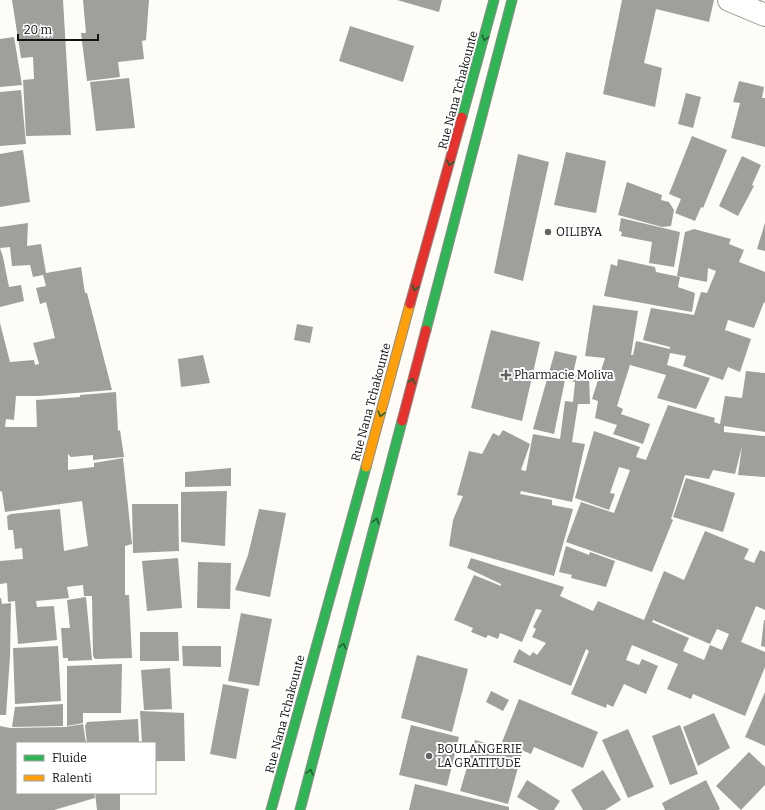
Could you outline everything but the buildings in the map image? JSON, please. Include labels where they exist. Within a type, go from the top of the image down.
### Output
[{"type":"main road","name":"Rue Nana Tchakounte","points":[[271,810],[494,0]]},
{"type":"main road","points":[[300,810],[512,0]]},
{"type":"street","points":[[729,0],[765,15]]},
{"type":"traffic: fast","points":[[462,117],[494,0]]},
{"type":"traffic: fast","points":[[426,330],[512,0]]},
{"type":"traffic: fast","points":[[300,810],[402,421]]},
{"type":"traffic: fast","points":[[271,810],[366,467]]},
{"type":"traffic: slow","points":[[366,467],[410,304]]},
{"type":"traffic: jam","points":[[410,304],[462,117]]},
{"type":"traffic: jam","points":[[402,421],[426,330]]},
{"type":"place","name":"OILIBYA","points":[[548,232]]},
{"type":"place","name":"Pharmacie Moliva","points":[[506,375]]},
{"type":"place","name":"BOULANGERIE LA GRATITUDE","points":[[429,756]]}]
